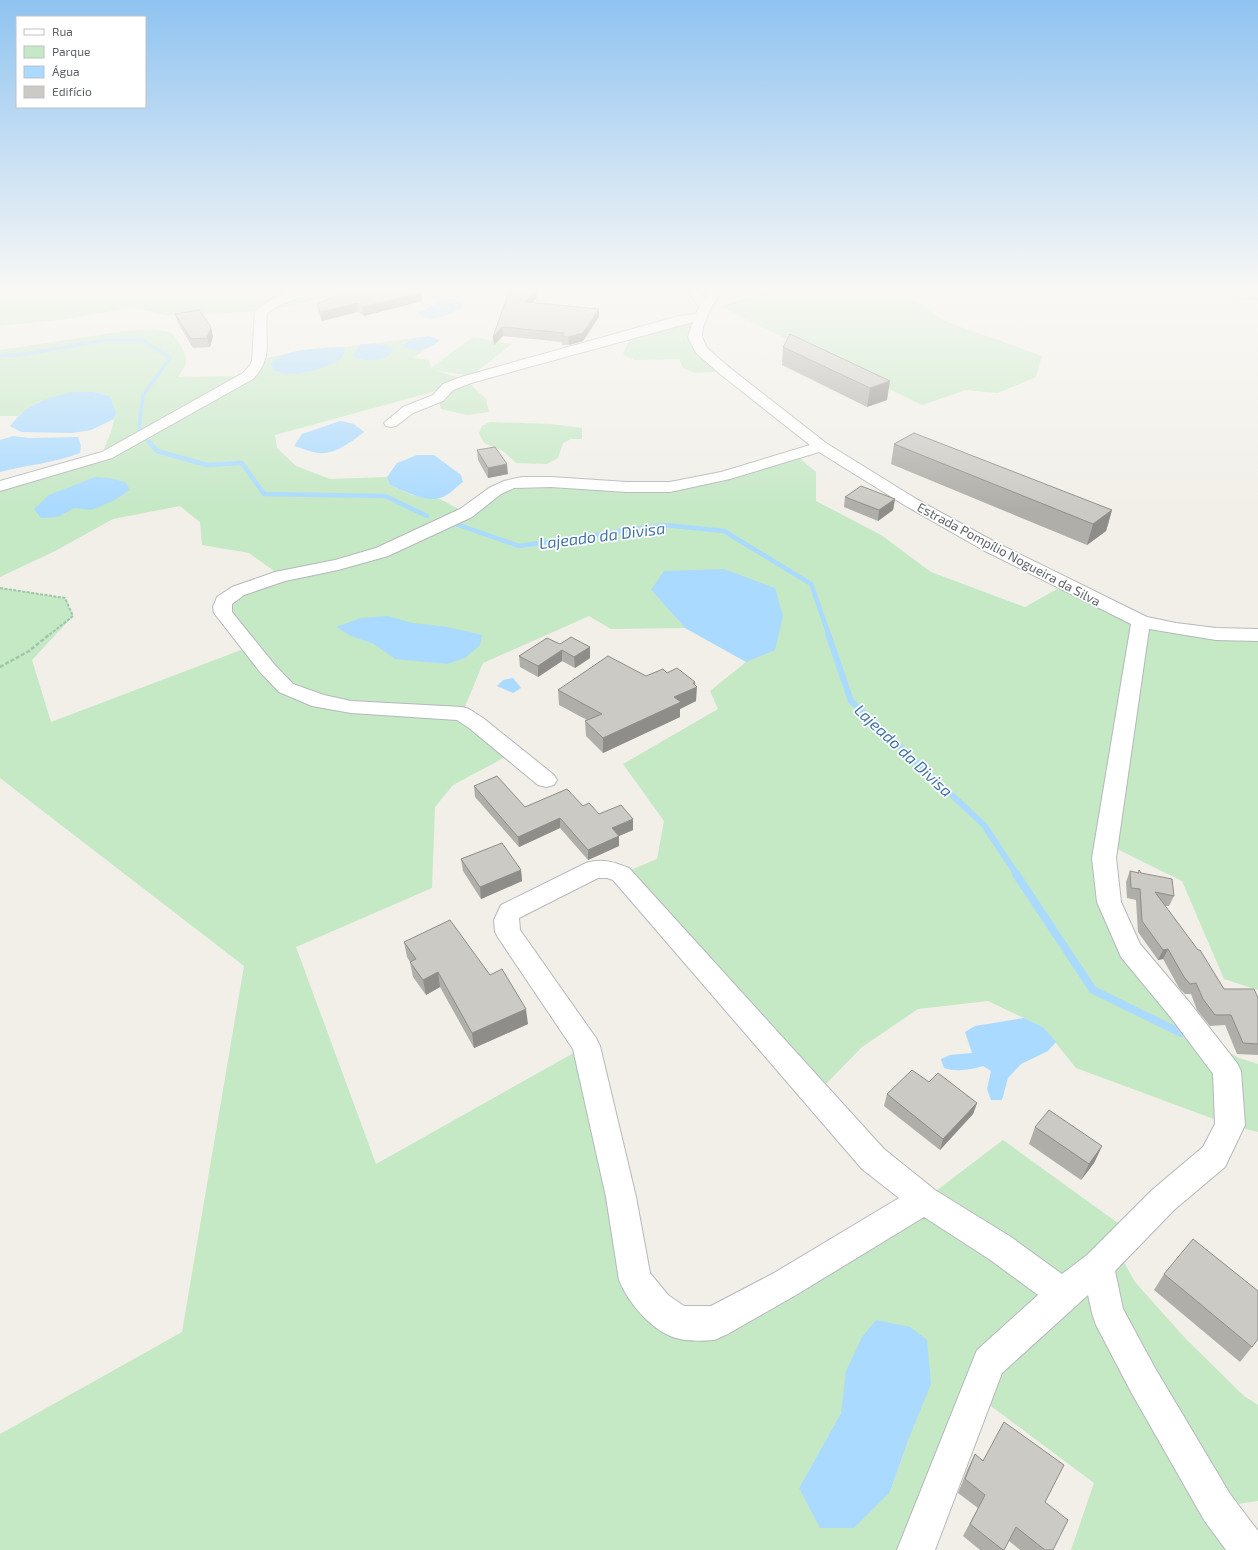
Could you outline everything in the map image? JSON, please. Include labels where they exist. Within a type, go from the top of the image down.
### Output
[{"type":"street","points":[[0,486],[107,455],[248,376],[257,367],[258,363]]},
{"type":"street","points":[[391,424],[408,410],[438,398],[448,387],[466,380],[526,363]]},
{"type":"street","name":"Estrada Pompílio Nogueira da Silva","points":[[716,363],[821,446],[912,503],[989,546],[1142,622],[1176,629],[1216,634],[1258,635]]},
{"type":"street","points":[[546,780],[476,723],[462,714],[351,707],[320,701],[286,688],[267,668],[223,614],[222,607],[224,601],[238,591],[281,576],[338,565],[382,552],[466,513],[494,491],[510,484],[522,482],[551,482],[627,487],[670,487],[724,476],[821,446]]},
{"type":"street","points":[[916,1550],[989,1362],[1063,1294],[1098,1266],[1163,1200],[1214,1157],[1230,1125],[1227,1071],[1181,1011],[1130,950],[1109,902],[1104,858],[1142,622]]},
{"type":"street","points":[[924,1200],[785,1284],[714,1323],[680,1322],[656,1308],[635,1280],[621,1197],[586,1046],[508,932],[506,920],[510,912],[594,869],[609,869],[621,874],[873,1159],[924,1200],[1000,1248],[1063,1294]]},
{"type":"street","points":[[1098,1266],[1108,1313],[1142,1380],[1217,1507],[1249,1550]]},
{"type":"path","points":[[0,588],[65,598],[73,616],[29,651],[0,668]]},
{"type":"green space","points":[[0,363],[186,363],[178,377],[248,376],[257,363],[430,363],[431,368],[437,363],[487,363],[471,376],[435,370],[466,380],[486,399],[489,412],[467,415],[441,409],[438,398],[447,388],[275,435],[277,448],[296,466],[330,479],[387,477],[390,485],[412,495],[440,499],[466,513],[510,484],[681,485],[796,455],[816,472],[816,501],[881,535],[931,572],[1025,607],[1066,584],[1141,622],[1258,635],[1258,990],[1224,979],[1182,881],[1107,844],[1109,902],[1200,1036],[1239,1058],[1258,1064],[1258,1132],[1230,1125],[1076,1068],[1043,1027],[988,1001],[918,1009],[862,1047],[816,1094],[621,874],[657,859],[664,821],[623,764],[718,709],[710,691],[746,662],[775,649],[651,590],[685,628],[611,629],[589,616],[483,663],[462,714],[513,753],[453,785],[435,807],[432,888],[296,947],[376,1164],[586,1046],[635,1280],[680,1323],[924,1200],[1003,1140],[1115,1221],[1132,1231],[1116,1248],[1135,1282],[1185,1338],[1244,1396],[1258,1405],[1258,1501],[1217,1507],[1249,1550],[1071,1550],[1094,1483],[976,1395],[916,1550],[0,1550],[0,1434],[182,1332],[244,966],[0,778],[0,588],[65,598],[73,616],[32,660],[51,722],[249,647],[224,601],[281,576],[249,553],[202,545],[200,522],[180,506],[113,519],[55,551],[0,577],[0,486],[116,450],[104,449],[111,432],[116,412],[110,396],[94,392],[40,401],[18,416],[0,416]],"holes":[[[841,1413],[909,1438],[890,1492],[799,1488]]]},
{"type":"green space","points":[[681,363],[718,363],[725,371],[695,373],[683,368]]},
{"type":"green space","points":[[837,363],[1040,363],[1036,377],[998,393],[966,390],[922,405]]},
{"type":"green space","points":[[490,422],[550,424],[582,428],[582,439],[571,439],[563,443],[558,458],[547,464],[516,463],[503,451],[484,443],[479,433],[482,426]]},
{"type":"water","points":[[271,363],[332,363],[319,369],[299,374],[284,373],[273,370]]},
{"type":"water","points":[[72,392],[94,392],[110,396],[116,412],[114,419],[91,430],[72,433],[21,432],[10,426],[30,407],[53,397]]},
{"type":"water","points":[[340,421],[354,424],[364,432],[354,440],[331,452],[318,453],[294,446],[302,434]]},
{"type":"water","points":[[13,436],[29,438],[78,437],[81,446],[80,453],[60,459],[0,472],[0,440]]},
{"type":"water","points":[[417,455],[434,455],[461,475],[463,482],[446,495],[435,499],[428,499],[415,495],[390,485],[387,477],[397,463]]},
{"type":"water","points":[[95,477],[109,478],[125,482],[130,490],[113,501],[91,510],[74,508],[58,517],[41,518],[34,509],[49,495]]},
{"type":"water","points":[[724,569],[775,588],[783,616],[775,650],[746,662],[685,628],[651,590],[664,571]]},
{"type":"water","points":[[388,616],[412,623],[447,627],[482,635],[480,645],[465,658],[447,664],[395,659],[374,644],[351,636],[336,627],[361,618]]},
{"type":"water","points":[[513,678],[521,688],[513,693],[497,686],[503,680]]},
{"type":"water","points":[[1024,1018],[1043,1027],[1056,1042],[1048,1051],[1021,1064],[1008,1078],[1002,1100],[991,1100],[987,1089],[991,1071],[983,1066],[963,1070],[944,1068],[941,1059],[950,1055],[972,1053],[965,1032],[975,1026]]},
{"type":"water","points":[[876,1320],[910,1327],[927,1340],[931,1384],[909,1438],[890,1492],[854,1528],[820,1528],[799,1488],[841,1413],[846,1371],[862,1337]]},
{"type":"building","points":[[818,363],[852,363],[890,381],[870,388]]},
{"type":"building","points":[[914,433],[1112,510],[1093,524],[894,444]]},
{"type":"building","points":[[495,447],[507,464],[488,468],[477,450]]},
{"type":"building","points":[[861,486],[895,499],[879,510],[845,497]]},
{"type":"building","points":[[571,637],[590,647],[574,657],[562,650],[538,666],[519,656],[547,638],[560,644]]},
{"type":"building","points":[[608,656],[646,676],[663,669],[667,673],[677,668],[695,682],[693,683],[697,687],[674,697],[681,702],[603,738],[585,721],[602,714],[558,690]]},
{"type":"building","points":[[497,776],[525,807],[567,789],[583,806],[589,803],[599,814],[621,805],[633,819],[612,828],[619,836],[588,850],[560,818],[518,837],[474,786]]},
{"type":"building","points":[[502,843],[521,870],[480,887],[461,859]]},
{"type":"building","points":[[1139,870],[1141,873],[1172,879],[1174,896],[1155,892],[1198,950],[1200,950],[1224,989],[1254,989],[1258,998],[1258,1044],[1243,1043],[1231,1015],[1215,1015],[1203,999],[1196,983],[1190,984],[1184,977],[1168,949],[1163,950],[1142,921],[1140,889],[1131,888],[1130,871],[1139,873]]},
{"type":"building","points":[[450,920],[490,975],[502,969],[526,1009],[472,1033],[438,972],[423,980],[410,962],[416,959],[404,942]]},
{"type":"building","points":[[912,1070],[929,1082],[938,1073],[977,1103],[943,1139],[887,1094]]},
{"type":"building","points":[[1049,1110],[1102,1146],[1089,1164],[1035,1127]]},
{"type":"building","points":[[1193,1239],[1258,1291],[1258,1339],[1252,1347],[1164,1274]]},
{"type":"building","points":[[1004,1422],[1064,1465],[1045,1502],[1068,1520],[1053,1550],[1045,1550],[1016,1527],[1003,1550],[970,1524],[985,1495],[965,1479],[975,1454],[983,1461]]},
{"type":"waterway","name":"Lajeado da Divisa","points":[[139,428],[143,395],[166,363]]},
{"type":"waterway","name":"Lajeado da Divisa","points":[[146,439],[150,443]]},
{"type":"waterway","name":"Lajeado da Divisa","points":[[150,443],[157,451],[207,465],[242,463],[264,494],[385,496],[427,516]]},
{"type":"waterway","name":"Lajeado da Divisa","points":[[453,523],[519,546],[664,525],[724,531],[811,584],[829,635]]},
{"type":"waterway","name":"Lajeado da Divisa","points":[[828,634],[851,701],[984,825],[1017,875]]},
{"type":"waterway","name":"Lajeado da Divisa","points":[[1016,874],[1093,990],[1181,1033]]}]
